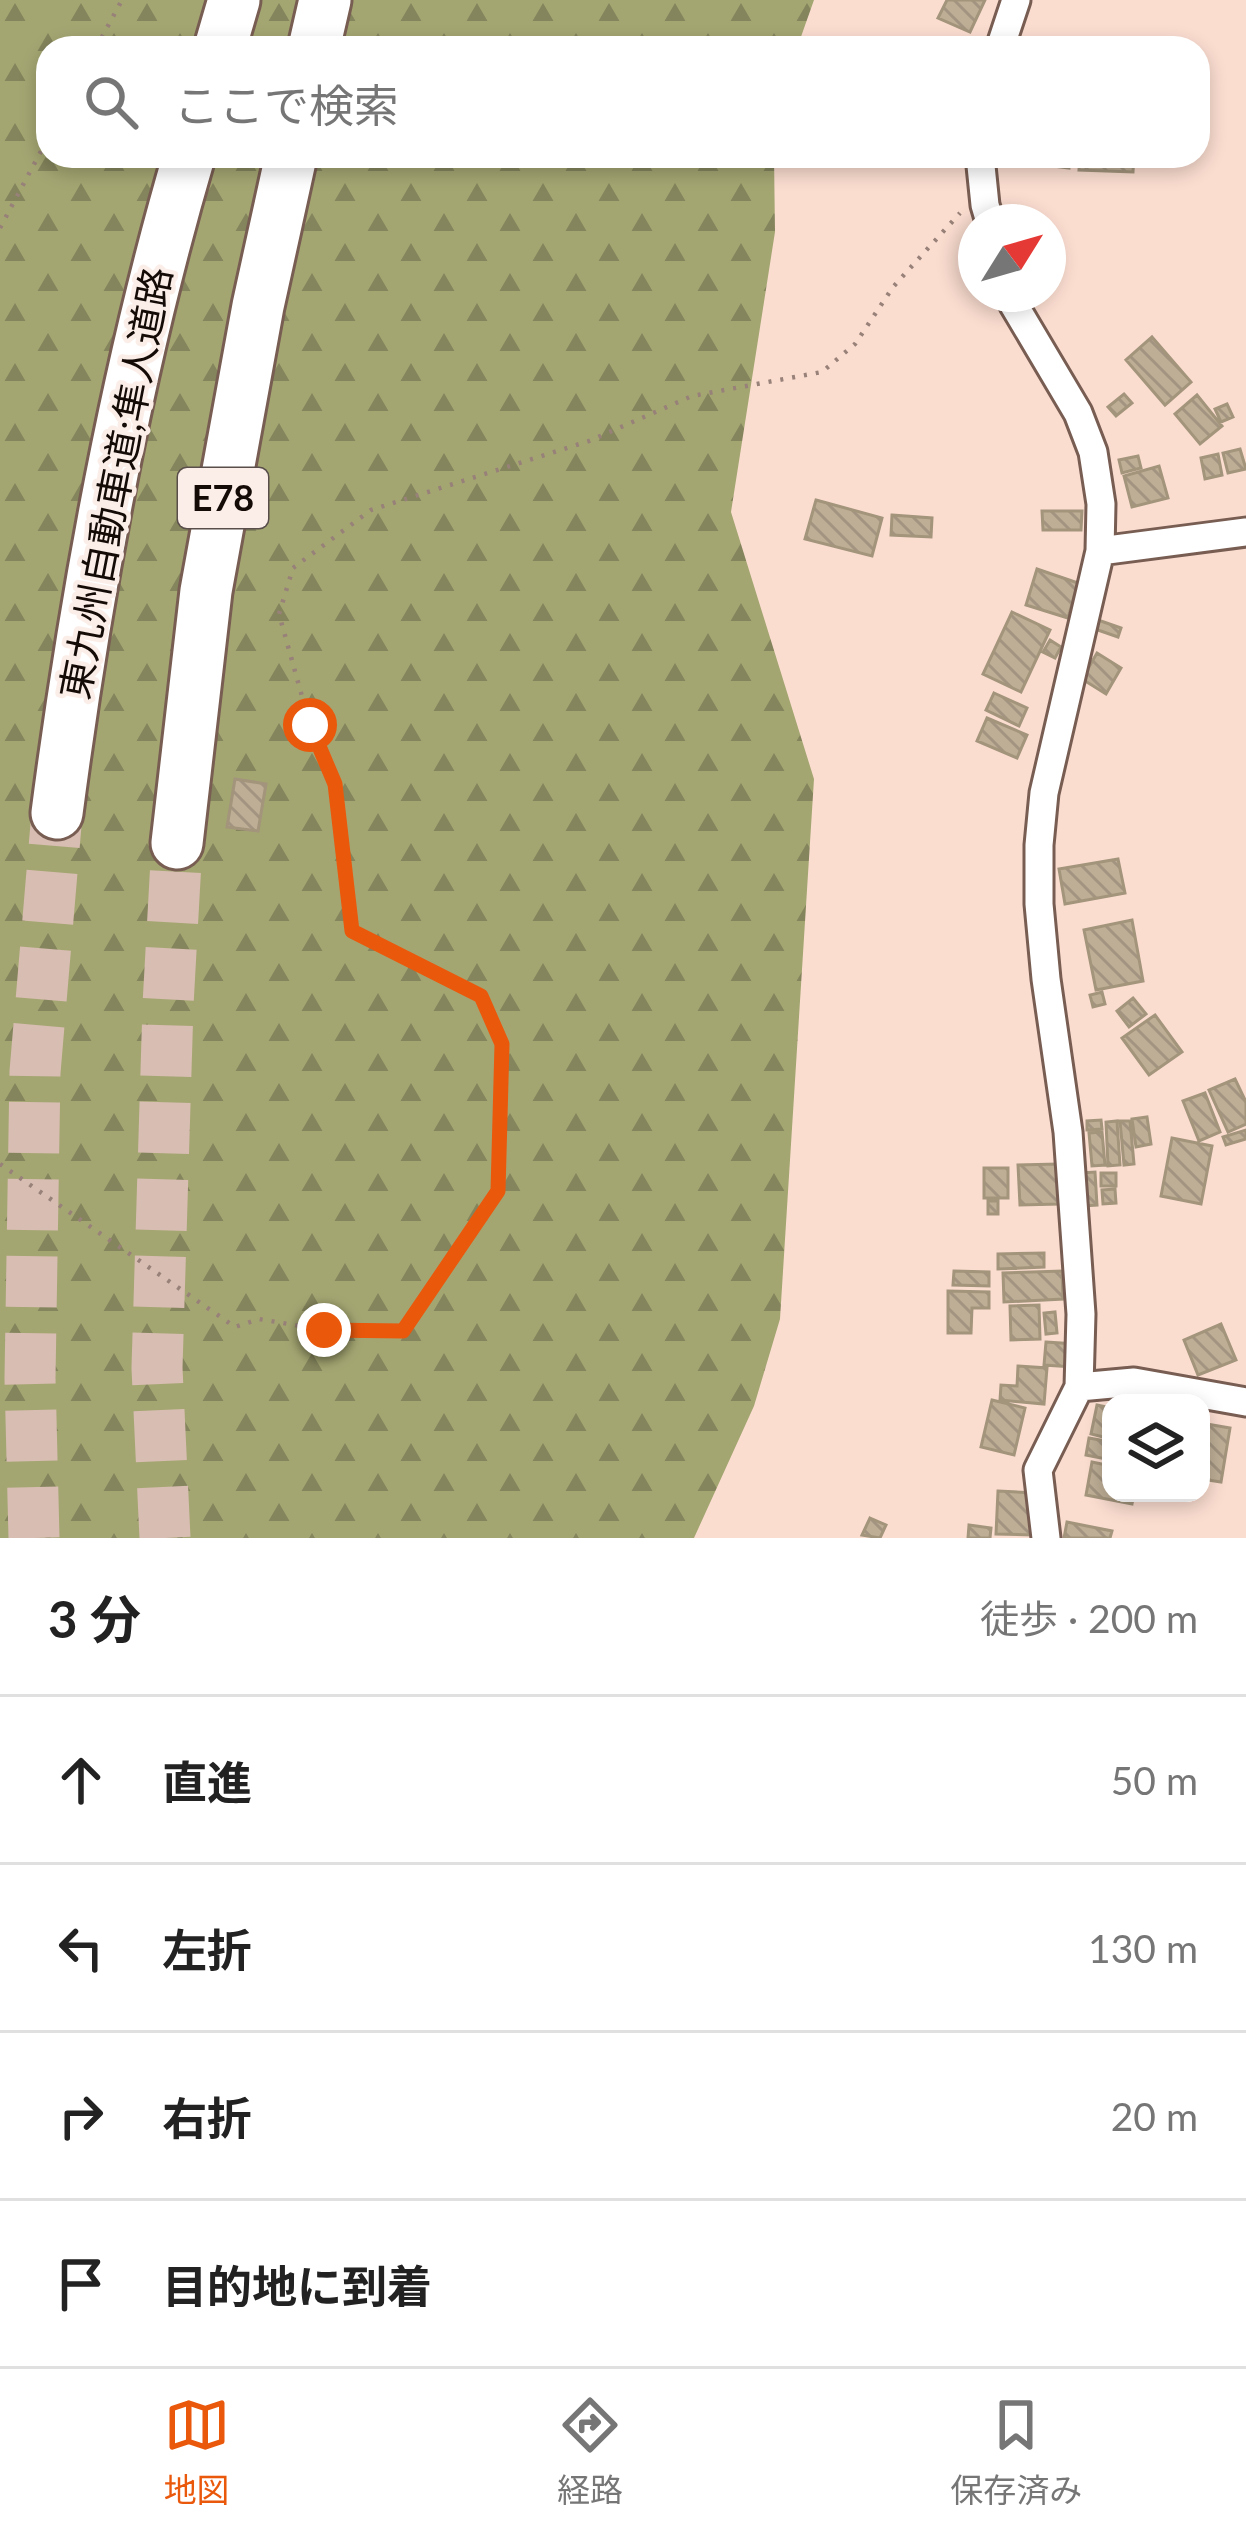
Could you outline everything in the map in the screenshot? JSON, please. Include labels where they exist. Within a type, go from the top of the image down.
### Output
[{"type":"highway","points":[[224,36],[234,0]]},
{"type":"highway","points":[[317,36],[325,0]]},
{"type":"highway","name":"東九州自動車道;隼人道路","points":[[57,813],[74,682],[124,418],[185,168]]},
{"type":"highway","name":"E78","points":[[177,843],[206,591],[288,168]]},
{"type":"street","points":[[1004,36],[1016,0]]},
{"type":"street","points":[[981,168],[986,204]]},
{"type":"street","points":[[1017,312],[1078,413],[1093,452],[1101,504],[1100,551],[1045,793],[1039,845],[1039,904],[1070,1162],[1081,1314],[1079,1387],[1038,1470],[1046,1538]]},
{"type":"street","points":[[1100,551],[1246,532]]},
{"type":"street","points":[[1079,1387],[1134,1382],[1246,1402]]},
{"type":"path","points":[[102,36],[122,0]]},
{"type":"path","points":[[0,229],[36,161]]},
{"type":"path","points":[[0,1164],[235,1327],[259,1319],[324,1330],[403,1331],[498,1191],[502,1044],[481,996],[352,931],[335,784],[310,725],[279,614],[293,568],[370,510],[589,441],[692,396],[822,372],[855,344],[893,287],[983,186]]},
{"type":"green space","points":[[0,0],[814,0],[801,36],[36,36],[36,168],[774,168],[775,232],[731,512],[814,779],[780,1319],[754,1406],[694,1538],[0,1538]]},
{"type":"building","points":[[947,0],[985,0],[970,32],[938,18]]},
{"type":"building","points":[[1079,168],[1133,168],[1133,172]]},
{"type":"building","points":[[1152,337],[1191,382],[1165,405],[1126,360]]},
{"type":"building","points":[[1124,394],[1132,403],[1116,416],[1108,407]]},
{"type":"building","points":[[1197,395],[1222,426],[1200,444],[1175,414]]},
{"type":"building","points":[[1227,404],[1233,417],[1221,422],[1215,409]]},
{"type":"building","points":[[1240,449],[1246,469],[1228,473],[1223,453]]},
{"type":"building","points":[[1218,454],[1222,475],[1205,479],[1201,458]]},
{"type":"building","points":[[1138,456],[1141,468],[1122,473],[1119,460]]},
{"type":"building","points":[[1159,466],[1168,498],[1132,507],[1124,476]]},
{"type":"building","points":[[816,500],[882,518],[872,556],[805,539]]},
{"type":"building","points":[[1042,511],[1082,511],[1081,530],[1043,530]]},
{"type":"building","points":[[892,515],[932,518],[931,537],[891,535]]},
{"type":"building","points":[[1037,569],[1078,583],[1068,618],[1026,605]]},
{"type":"building","points":[[1012,612],[1050,630],[1021,692],[983,674]]},
{"type":"building","points":[[1098,620],[1121,628],[1118,637],[1095,629]]},
{"type":"building","points":[[1050,640],[1061,647],[1055,658],[1043,652]]},
{"type":"building","points":[[1097,653],[1121,668],[1106,694],[1082,679]]},
{"type":"building","points":[[994,693],[1027,708],[1019,726],[986,710]]},
{"type":"building","points":[[987,718],[1027,735],[1017,758],[977,741]]},
{"type":"building","points":[[235,779],[266,784],[258,831],[227,827]]},
{"type":"building","points":[[1118,859],[1125,893],[1065,904],[1059,869]]},
{"type":"building","points":[[1132,920],[1143,981],[1096,990],[1084,930]]},
{"type":"building","points":[[1102,992],[1105,1004],[1093,1007],[1090,995]]},
{"type":"building","points":[[1133,998],[1146,1014],[1129,1027],[1117,1011]]},
{"type":"building","points":[[1155,1015],[1182,1052],[1149,1075],[1122,1038]]},
{"type":"building","points":[[1235,1079],[1246,1102],[1246,1124],[1228,1132],[1209,1090]]},
{"type":"building","points":[[1205,1093],[1220,1132],[1199,1141],[1183,1101]]},
{"type":"building","points":[[1147,1117],[1151,1144],[1136,1147],[1132,1119]]},
{"type":"building","points":[[1101,1120],[1102,1129],[1087,1130],[1087,1121]]},
{"type":"building","points":[[1117,1121],[1120,1165],[1108,1166],[1106,1122]]},
{"type":"building","points":[[1120,1121],[1130,1121],[1134,1164],[1124,1165]]},
{"type":"building","points":[[1246,1130],[1246,1139],[1226,1145],[1223,1137]]},
{"type":"building","points":[[1102,1132],[1105,1165],[1092,1166],[1089,1133]]},
{"type":"building","points":[[1172,1138],[1212,1146],[1201,1204],[1161,1196]]},
{"type":"building","points":[[1057,1164],[1059,1204],[1020,1205],[1018,1165]]},
{"type":"building","points":[[984,1168],[1008,1168],[1008,1198],[984,1198]]},
{"type":"building","points":[[1095,1172],[1097,1205],[1083,1206],[1081,1173]]},
{"type":"building","points":[[1101,1173],[1116,1173],[1116,1186],[1101,1186]]},
{"type":"building","points":[[1115,1189],[1116,1203],[1103,1204],[1102,1190]]},
{"type":"building","points":[[988,1201],[998,1201],[998,1214],[988,1214]]},
{"type":"building","points":[[1044,1253],[1044,1267],[998,1269],[998,1254]]},
{"type":"building","points":[[954,1271],[989,1272],[989,1286],[953,1285]]},
{"type":"building","points":[[1062,1271],[1063,1299],[1004,1302],[1003,1273]]},
{"type":"building","points":[[948,1291],[989,1292],[989,1308],[972,1308],[971,1333],[948,1333]]},
{"type":"building","points":[[1039,1305],[1040,1339],[1011,1340],[1010,1306]]},
{"type":"building","points":[[1055,1312],[1057,1333],[1046,1334],[1044,1313]]},
{"type":"building","points":[[1221,1324],[1236,1360],[1198,1375],[1184,1340]]},
{"type":"building","points":[[1046,1342],[1075,1344],[1073,1367],[1044,1365]]},
{"type":"building","points":[[1018,1366],[1047,1368],[1044,1404],[1000,1400],[1001,1385],[1017,1386]]},
{"type":"building","points":[[992,1400],[1025,1408],[1014,1455],[981,1447]]},
{"type":"building","points":[[1097,1405],[1102,1406],[1102,1437],[1091,1434]]},
{"type":"building","points":[[1210,1425],[1230,1428],[1221,1482],[1210,1480]]},
{"type":"building","points":[[1089,1438],[1102,1440],[1102,1458],[1086,1455]]},
{"type":"building","points":[[1092,1462],[1102,1464],[1102,1498],[1086,1495]]},
{"type":"building","points":[[998,1491],[1034,1493],[1032,1535],[996,1534]]},
{"type":"building","points":[[870,1518],[886,1525],[880,1538],[862,1535]]},
{"type":"building","points":[[1067,1522],[1112,1531],[1110,1538],[1064,1538]]},
{"type":"building","points":[[969,1525],[991,1528],[990,1538],[968,1538]]},
{"type":"tunnel","points":[[34,1538],[30,1378],[35,1072],[57,813]]},
{"type":"tunnel","points":[[165,1538],[157,1368],[177,843]]},
{"type":"route","points":[[310,725],[335,784],[352,931],[481,996],[502,1044],[498,1191],[403,1331],[324,1330]]}]
